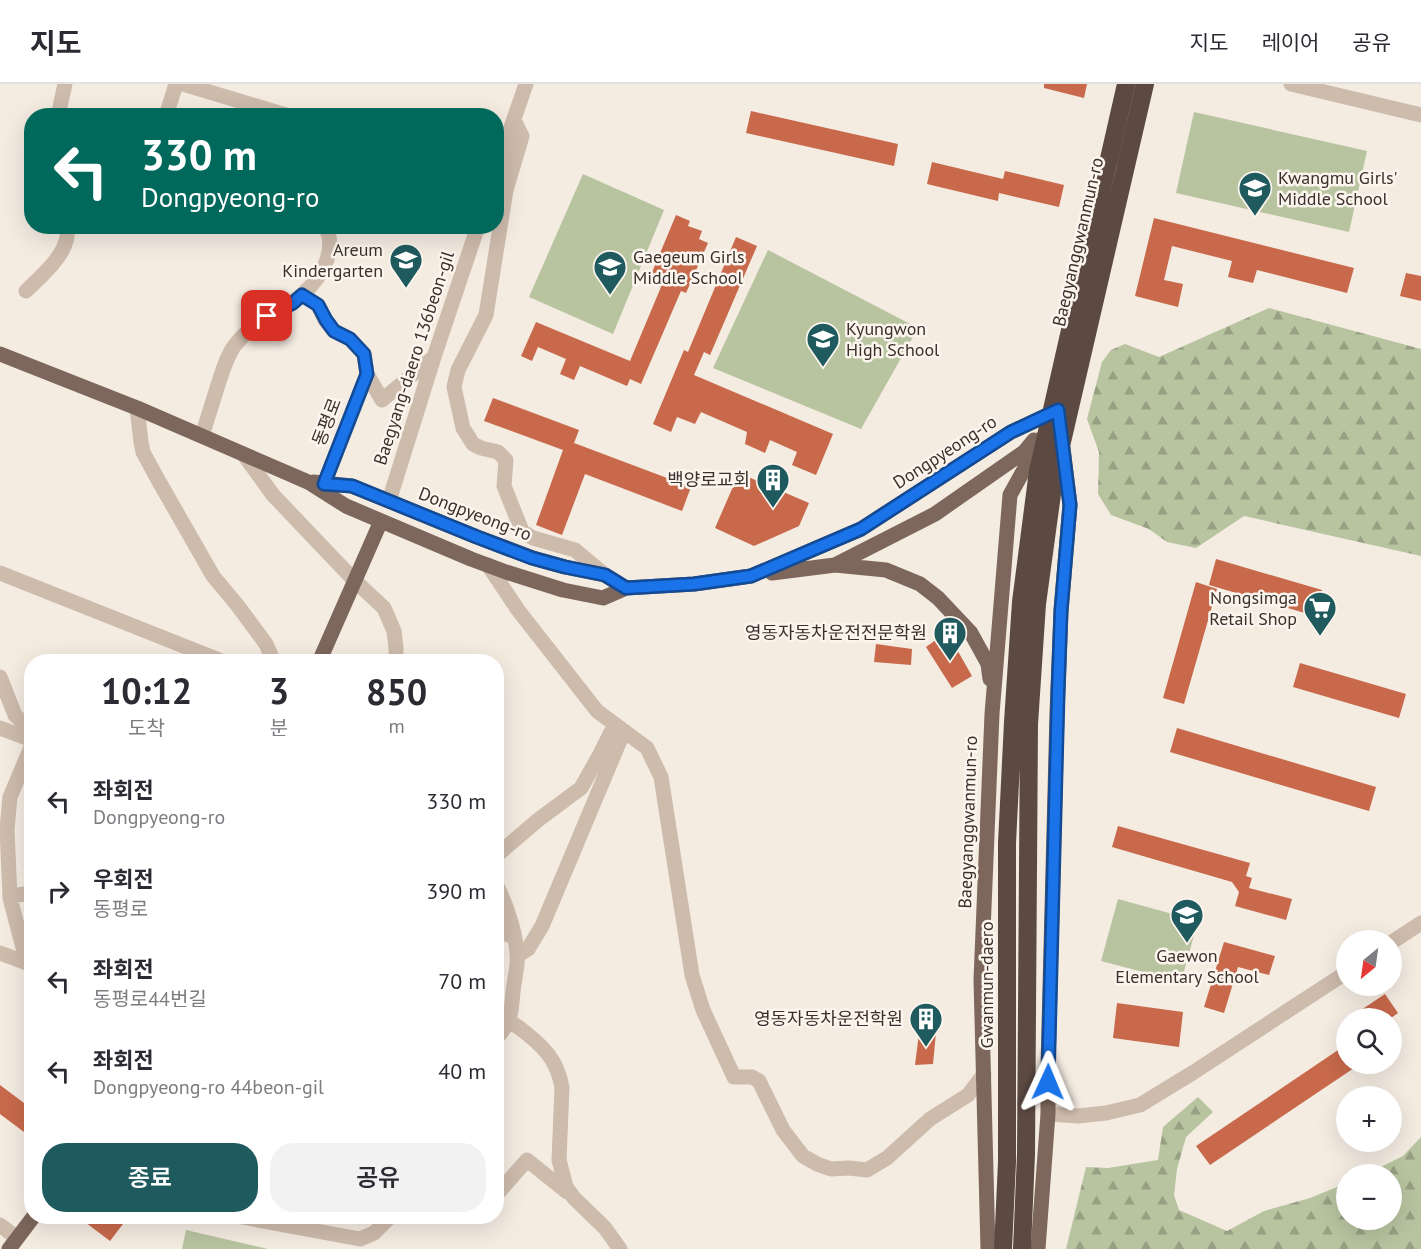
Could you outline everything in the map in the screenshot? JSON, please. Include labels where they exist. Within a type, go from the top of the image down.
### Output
[{"type":"highway","points":[[1022,1249],[1026,1154],[1021,602],[1038,471],[1126,84]]},
{"type":"highway","points":[[1021,723],[1055,472],[1145,84]]},
{"type":"highway","name":"Gwanmun-daero","points":[[1002,1249],[1007,1150],[1007,843],[1021,723]]},
{"type":"main road","name":"Baegyanggwanmun-ro","points":[[988,1249],[981,980],[992,714],[1010,495],[1058,410],[1136,84]]},
{"type":"main road","name":"Dongpyeong-ro","points":[[0,354],[202,436],[308,482],[346,506],[488,565],[563,590],[603,598],[626,588],[694,584],[751,576],[861,529],[1011,432],[1058,410]]},
{"type":"main road","name":"Baegyanggwanmun-ro","points":[[1038,1249],[1048,1114],[1061,611],[1070,505],[1058,410]]},
{"type":"main road","points":[[835,565],[935,514],[1024,452],[1058,410]]},
{"type":"main road","name":"Dongpyeong-ro","points":[[308,482],[352,486],[532,558],[605,575],[626,588]]},
{"type":"main road","points":[[323,654],[381,521]]},
{"type":"main road","points":[[751,576],[835,565],[886,570],[920,584],[938,598],[971,633],[988,664],[992,714]]},
{"type":"main road","points":[[13,1244],[28,1224]]},
{"type":"street","points":[[60,108],[65,84]]},
{"type":"street","points":[[168,108],[176,84]]},
{"type":"street","points":[[183,84],[262,108]]},
{"type":"street","points":[[504,148],[526,84]]},
{"type":"street","points":[[1291,84],[1421,115]]},
{"type":"street","points":[[504,202],[522,136],[514,120]]},
{"type":"street","points":[[26,291],[61,253],[67,241],[67,234]]},
{"type":"street","points":[[202,436],[226,360],[234,346],[267,316],[293,303],[309,289],[328,258],[330,240],[328,234]]},
{"type":"street","name":"Baegyang-daero 136beon-gil","points":[[388,501],[475,234]]},
{"type":"street","points":[[499,234],[486,315],[458,370],[454,387],[463,428],[473,444],[498,452],[506,460],[504,486],[522,531],[533,538],[575,550],[605,575]]},
{"type":"street","points":[[302,295],[318,305],[334,331],[350,339],[364,354],[367,374],[382,400],[434,357]]},
{"type":"street","name":"동평로","points":[[324,484],[367,374]]},
{"type":"street","points":[[137,408],[143,452],[157,478],[213,576],[266,644],[270,654]]},
{"type":"street","points":[[244,455],[273,495],[384,608],[393,631],[396,654]]},
{"type":"street","points":[[488,565],[518,610],[597,711],[647,748],[661,777],[693,975],[703,1010],[734,1077],[752,1077],[759,1081],[783,1130],[803,1156],[817,1164],[831,1168],[867,1170],[887,1158],[930,1119],[968,1095],[984,1074]]},
{"type":"street","points":[[0,573],[205,654]]},
{"type":"street","points":[[0,677],[15,715],[24,723]]},
{"type":"street","points":[[0,728],[24,737]]},
{"type":"street","points":[[504,849],[581,788],[611,732],[624,731]]},
{"type":"street","points":[[517,956],[528,949],[542,926],[624,731]]},
{"type":"street","points":[[24,764],[10,797],[7,829],[10,896],[24,946]]},
{"type":"street","points":[[10,896],[24,894]]},
{"type":"street","points":[[504,901],[511,920],[517,956],[504,1013]]},
{"type":"street","points":[[1402,935],[1421,923]]},
{"type":"street","points":[[504,933],[514,937]]},
{"type":"street","points":[[0,953],[24,962]]},
{"type":"street","points":[[1048,1114],[1078,1116],[1106,1113],[1140,1105],[1336,979]]},
{"type":"street","points":[[504,1018],[534,1041],[551,1058],[560,1076],[562,1087],[559,1160],[566,1187],[574,1198]]},
{"type":"street","points":[[504,1186],[527,1160],[574,1198],[605,1228],[620,1249]]},
{"type":"street","points":[[279,1224],[360,1239],[374,1233],[384,1224]]},
{"type":"street","points":[[0,1225],[13,1244]]},
{"type":"green space","points":[[1194,112],[1367,151],[1349,232],[1176,193]]},
{"type":"green space","points":[[583,174],[664,210],[613,334],[529,297]]},
{"type":"green space","points":[[768,250],[918,328],[861,429],[713,368]]},
{"type":"green space","points":[[1269,308],[1421,349],[1421,556],[1244,516],[1196,548],[1167,542],[1149,529],[1111,515],[1098,494],[1099,452],[1087,419],[1102,362],[1111,350],[1125,344],[1159,357]]},
{"type":"green space","points":[[1118,899],[1198,921],[1181,982],[1101,961]]},
{"type":"green space","points":[[1198,1097],[1213,1112],[1186,1137],[1177,1169],[1174,1195],[1179,1210],[1227,1231],[1264,1211],[1310,1198],[1336,1187],[1336,1230],[1402,1230],[1402,1164],[1387,1164],[1403,1156],[1421,1137],[1421,1249],[1066,1249],[1086,1167],[1108,1168],[1158,1160],[1163,1127]]},
{"type":"green space","points":[[186,1230],[268,1249],[182,1249]]},
{"type":"building","points":[[1044,84],[1087,84],[1084,98],[1044,88]]},
{"type":"building","points":[[751,111],[898,144],[894,166],[746,133]]},
{"type":"building","points":[[932,162],[1003,179],[1005,171],[1064,185],[1059,207],[999,193],[998,201],[927,184]]},
{"type":"building","points":[[676,215],[690,221],[688,226],[702,231],[699,239],[708,243],[686,293],[681,291],[641,384],[630,379],[627,386],[580,366],[574,380],[560,374],[566,359],[538,347],[532,361],[521,356],[536,322],[630,361],[661,287],[648,282]]},
{"type":"building","points":[[1154,218],[1354,268],[1347,293],[1257,270],[1253,283],[1228,277],[1232,261],[1172,246],[1164,280],[1183,284],[1178,307],[1135,296]]},
{"type":"building","points":[[736,237],[757,246],[710,355],[704,352],[694,375],[833,434],[816,475],[792,465],[797,452],[770,440],[765,453],[745,444],[747,432],[701,412],[695,424],[677,417],[671,432],[653,424],[684,350],[688,352]]},
{"type":"building","points":[[1406,273],[1421,276],[1421,301],[1400,296]]},
{"type":"building","points":[[493,398],[579,430],[574,443],[691,487],[682,511],[585,474],[562,535],[536,525],[563,450],[484,421]]},
{"type":"building","name":"백양로교회","points":[[739,473],[809,503],[799,526],[754,546],[715,528]]},
{"type":"building","points":[[1216,559],[1322,590],[1315,616],[1209,585]]},
{"type":"building","points":[[1196,582],[1217,589],[1184,704],[1163,698]]},
{"type":"building","name":"영동자동차운전전문학원","points":[[947,632],[972,676],[952,688],[926,647]]},
{"type":"building","points":[[876,644],[912,649],[911,665],[874,662]]},
{"type":"building","points":[[1300,663],[1406,694],[1399,718],[1293,687]]},
{"type":"building","points":[[1177,728],[1376,787],[1369,811],[1170,752]]},
{"type":"building","points":[[1118,826],[1250,863],[1246,876],[1252,878],[1249,888],[1292,899],[1286,920],[1235,906],[1239,892],[1232,882],[1112,847]]},
{"type":"building","points":[[1224,942],[1275,956],[1269,975],[1238,967],[1224,1013],[1204,1007]]},
{"type":"building","points":[[1382,996],[1386,996],[1395,1008],[1364,1008]]},
{"type":"building","points":[[1117,1003],[1183,1012],[1179,1047],[1113,1038]]},
{"type":"building","name":"영동자동차운전학원","points":[[919,1033],[936,1033],[933,1064],[915,1065]]},
{"type":"building","points":[[1336,1051],[1336,1074],[1345,1074],[1210,1165],[1196,1146]]},
{"type":"building","points":[[0,1085],[24,1103],[24,1132],[0,1114]]},
{"type":"building","points":[[88,1224],[123,1224],[110,1241]]},
{"type":"place","name":"Kwangmu Girls' Middle School","points":[[1255,217]]},
{"type":"place","name":"Areum Kindergarten","points":[[406,289]]},
{"type":"place","name":"Gaegeum Girls Middle School","points":[[610,296]]},
{"type":"place","name":"Kyungwon High School","points":[[823,368]]},
{"type":"place","name":"백양로교회","points":[[773,509]]},
{"type":"place","name":"Nongsimga Retail Shop","points":[[1320,637]]},
{"type":"place","name":"영동자동차운전전문학원","points":[[950,662]]},
{"type":"place","name":"Gaewon Elementary School","points":[[1187,944]]},
{"type":"place","name":"영동자동차운전학원","points":[[926,1048]]},
{"type":"route","points":[[267,316],[293,303],[302,295],[318,305],[334,331],[350,339],[364,354],[367,374],[324,484],[352,486],[532,558],[605,575],[626,588],[694,584],[751,576],[861,529],[1011,432],[1058,410],[1070,505],[1061,611],[1048,1082]]}]
